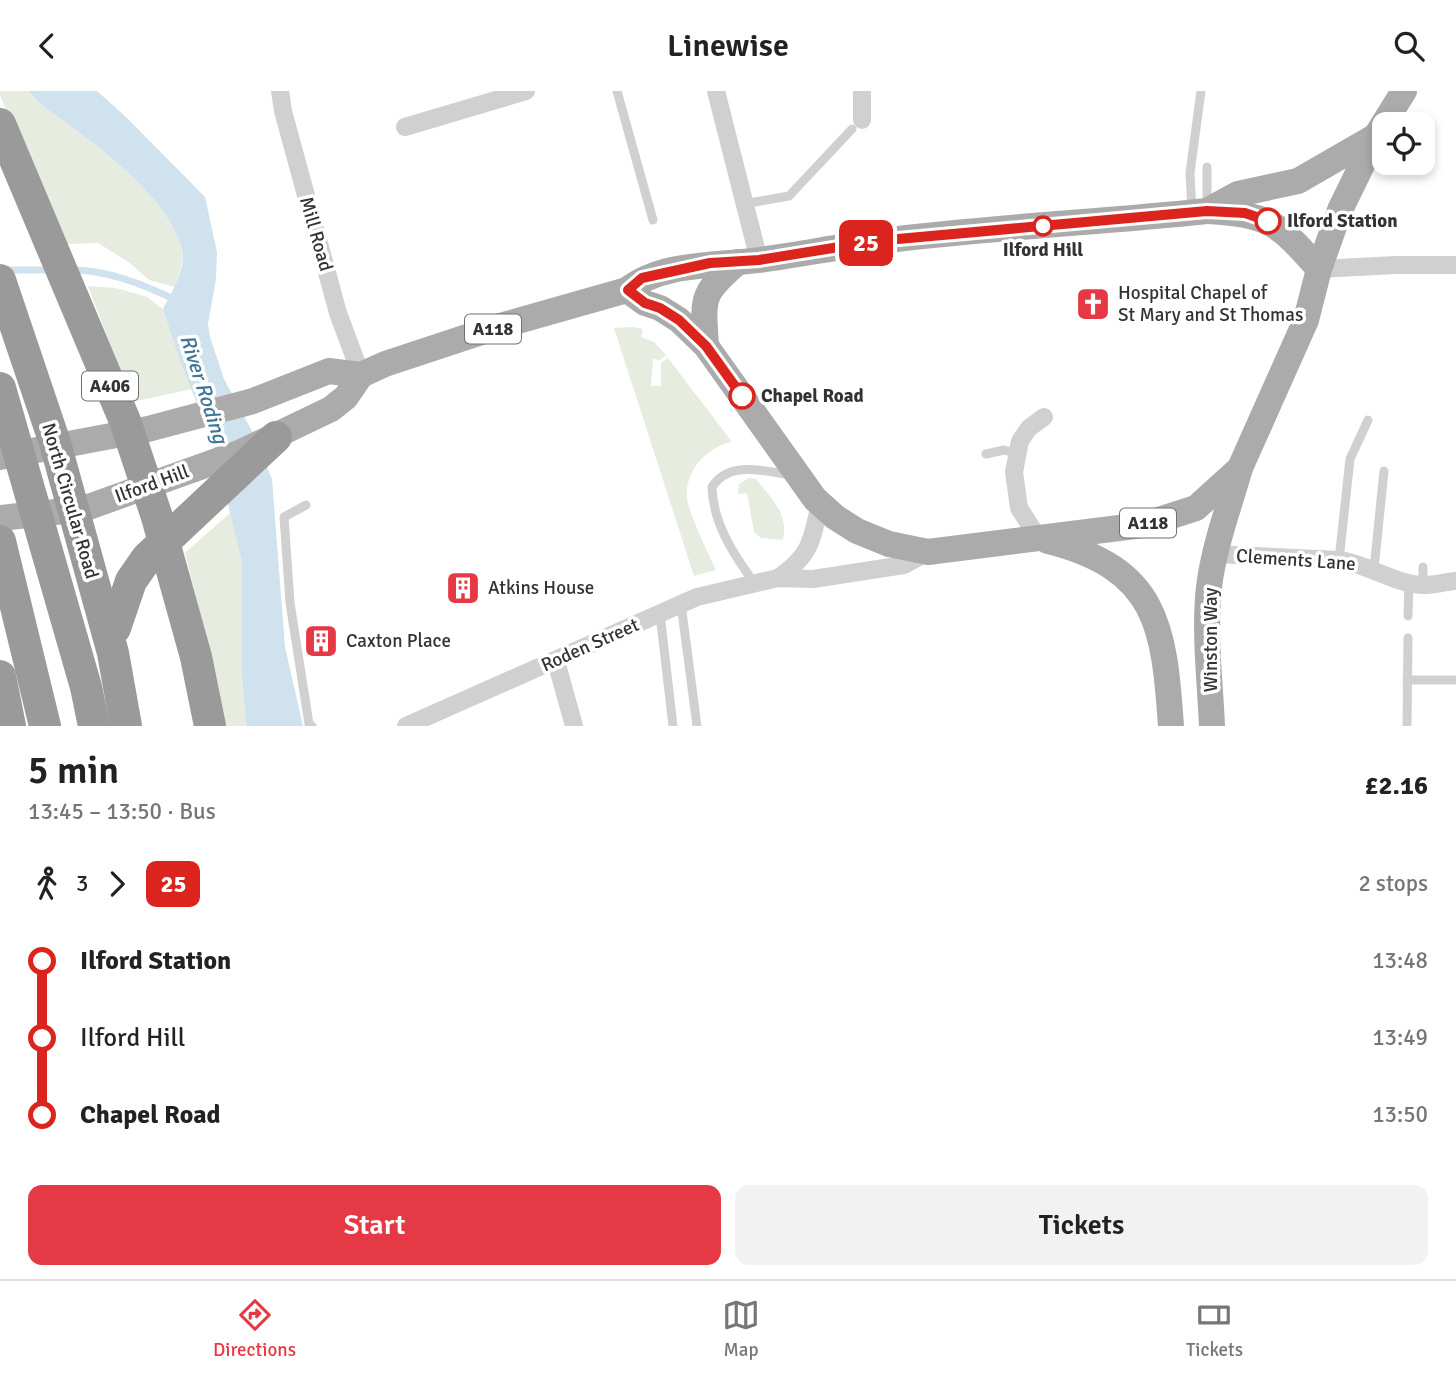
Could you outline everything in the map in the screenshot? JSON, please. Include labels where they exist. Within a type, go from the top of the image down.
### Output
[{"type":"highway","name":"A406","points":[[0,124],[125,421],[157,517],[196,657],[210,726]]},
{"type":"highway","name":"North Circular Road","points":[[0,280],[55,443],[113,653],[126,726]]},
{"type":"highway","name":"North Circular Road","points":[[0,388],[86,687],[94,726]]},
{"type":"highway","points":[[115,628],[131,581],[157,548],[276,437]]},
{"type":"highway","points":[[0,479],[44,472],[65,473],[75,483],[115,628],[134,726]]},
{"type":"highway","points":[[0,541],[45,726]]},
{"type":"highway","points":[[0,676],[6,718]]},
{"type":"main road","points":[[1391,112],[1405,91]]},
{"type":"main road","name":"Ilford Hill","points":[[0,457],[148,429],[253,401],[329,371],[361,375],[393,361],[500,326],[628,290],[642,278],[710,263],[748,261],[876,241],[1199,212],[1238,194],[1298,181],[1372,138]]},
{"type":"main road","points":[[1319,269],[1340,211],[1372,144]]},
{"type":"main road","name":"A118","points":[[1199,212],[1245,213],[1268,221],[1286,233],[1319,269],[1306,320],[1240,468],[1215,554]]},
{"type":"main road","points":[[706,346],[703,308],[707,294],[713,283],[748,261]]},
{"type":"main road","name":"A118","points":[[628,290],[645,303],[660,308],[679,320],[706,346],[820,504],[857,531],[890,544],[928,552],[1143,525],[1196,508],[1240,468]]},
{"type":"main road","name":"Ilford Hill","points":[[0,517],[83,509],[239,453],[331,409],[346,397],[361,375]]},
{"type":"main road","name":"A118","points":[[1039,539],[1085,552],[1112,566],[1136,586],[1159,629],[1167,671],[1171,726]]},
{"type":"main road","name":"Winston Way","points":[[1212,726],[1207,616],[1215,554]]},
{"type":"street","name":"Mill Road","points":[[280,91],[283,111],[338,313],[361,375]]},
{"type":"street","points":[[405,127],[526,91]]},
{"type":"street","points":[[716,91],[744,204],[748,261]]},
{"type":"street","points":[[857,125],[862,91]]},
{"type":"street","points":[[1319,269],[1456,265]]},
{"type":"street","points":[[1039,539],[1020,507],[1014,472],[1020,441],[1029,428],[1044,417]]},
{"type":"street","name":"Roden Street","points":[[778,578],[796,566],[809,549],[820,504]]},
{"type":"street","name":"Roden Street","points":[[406,726],[697,597],[778,578],[813,579],[904,565],[928,552]]},
{"type":"street","name":"Clements Lane","points":[[1215,554],[1339,560],[1418,578],[1456,581]]},
{"type":"street","points":[[556,661],[574,726]]},
{"type":"lane","points":[[617,91],[653,220]]},
{"type":"lane","points":[[1199,212],[1189,173],[1201,91]]},
{"type":"lane","points":[[744,204],[789,196],[857,125]]},
{"type":"lane","points":[[1199,212],[1208,167]]},
{"type":"lane","points":[[1339,560],[1350,459],[1368,420]]},
{"type":"lane","points":[[986,454],[1004,450],[1018,454]]},
{"type":"lane","points":[[755,584],[733,552],[718,520],[712,487],[724,473],[737,470],[799,477]]},
{"type":"lane","points":[[1374,569],[1384,471]]},
{"type":"lane","points":[[306,505],[284,517],[290,603],[309,724],[312,726]]},
{"type":"lane","points":[[1408,616],[1418,578]]},
{"type":"lane","points":[[681,604],[697,726]]},
{"type":"lane","points":[[660,614],[673,726]]},
{"type":"lane","points":[[1407,726],[1408,638]]},
{"type":"lane","points":[[1407,680],[1456,680]]},
{"type":"shaded area","points":[[0,91],[29,91],[38,102],[99,148],[144,188],[175,230],[182,250],[175,287],[149,280],[130,263],[98,243],[67,244]]},
{"type":"shaded area","points":[[88,286],[116,288],[147,297],[163,309],[192,389],[132,402]]},
{"type":"shaded area","points":[[614,328],[643,329],[641,337],[654,342],[666,355],[660,360],[653,359],[651,386],[661,386],[661,363],[668,358],[732,442],[714,449],[699,461],[687,487],[691,513],[716,570],[694,576]]},
{"type":"shaded area","points":[[749,478],[756,479],[781,514],[783,540],[761,538],[754,532],[747,493],[738,494],[739,484]]},
{"type":"shaded area","points":[[231,512],[242,562],[242,677],[246,726],[225,726],[185,553]]},
{"type":"water","name":"River Roding","points":[[29,91],[97,91],[205,197],[217,252],[216,279],[208,324],[210,337],[224,379],[253,433],[272,479],[285,647],[303,726],[246,726],[242,677],[242,562],[214,446],[163,309],[177,280],[183,257],[174,228],[160,207],[122,167],[38,102]]},
{"type":"waterway","points":[[4,270],[52,270]]},
{"type":"waterway","points":[[71,270],[98,272],[125,279],[176,300]]},
{"type":"bus line","name":"25","points":[[742,396],[706,346],[679,320],[660,308],[645,303],[628,290],[642,278],[710,263],[759,260],[876,241],[1207,211],[1245,213],[1268,221]]},
{"type":"place","name":"Ilford Station","points":[[1268,221]]},
{"type":"place","name":"Ilford Hill","points":[[1043,226]]},
{"type":"place","name":"Hospital Chapel of St Mary and St Thomas","points":[[1093,304]]},
{"type":"place","name":"Chapel Road","points":[[742,396]]},
{"type":"place","name":"Atkins House","points":[[463,588]]},
{"type":"place","name":"Caxton Place","points":[[321,641]]}]
